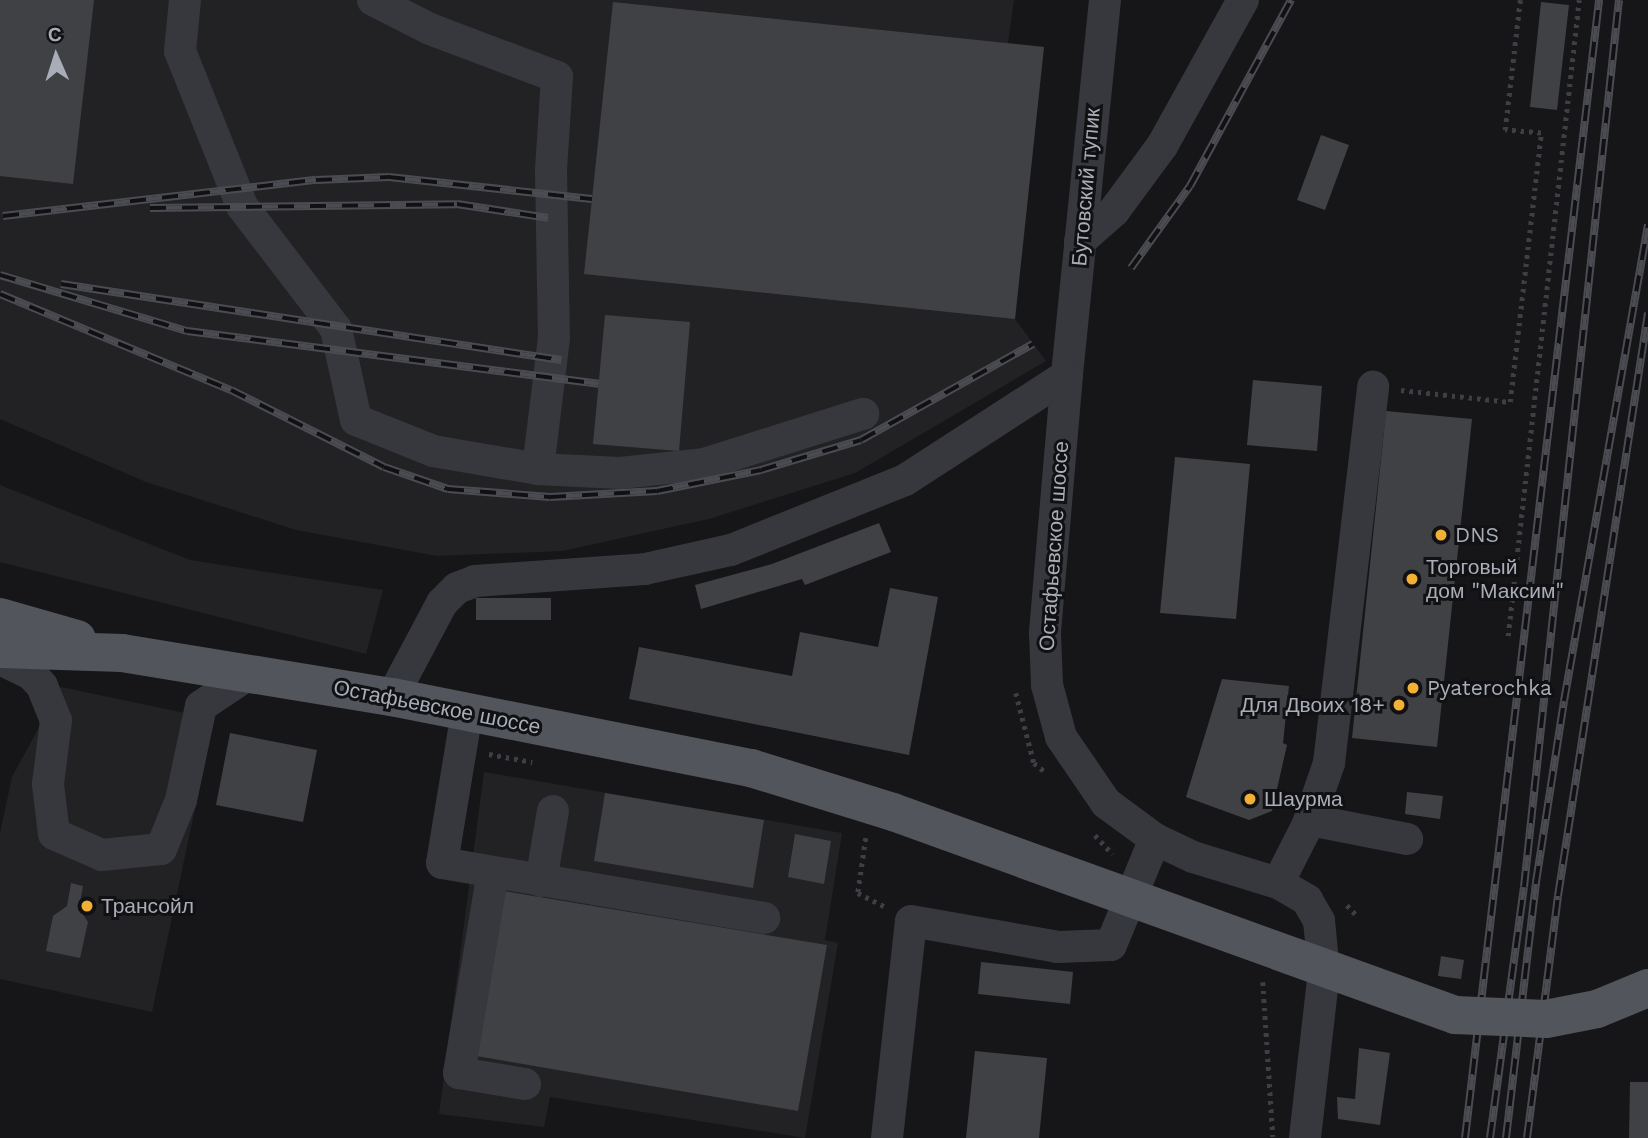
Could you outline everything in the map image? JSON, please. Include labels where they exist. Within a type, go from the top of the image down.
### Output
[{"type":"main road","name":"Остафьевское шоссе","points":[[0,617],[122,653],[392,697],[751,768],[893,812],[1455,1015],[1546,1019],[1597,1009],[1648,988]]},
{"type":"main road","name":"Остафьевское шоссе","points":[[0,649],[122,653]]},
{"type":"street","points":[[185,0],[180,51],[242,206],[336,329],[356,420],[433,451],[538,468],[620,473],[704,464],[863,414]]},
{"type":"street","points":[[373,0],[430,29],[557,77],[551,171],[554,338],[538,468]]},
{"type":"street","name":"Бутовский тупик","points":[[1067,375],[1105,0]]},
{"type":"street","points":[[1080,241],[1114,211],[1162,146],[1243,0]]},
{"type":"street","points":[[392,697],[442,603],[457,588],[475,581],[645,569],[732,550],[905,480],[1067,375]]},
{"type":"street","name":"Остафьевское шоссе","points":[[1067,375],[1045,633],[1047,685],[1057,727],[1076,765],[1107,803],[1155,839],[1193,857],[1278,883],[1307,900],[1319,921],[1323,943],[1304,1138]]},
{"type":"street","points":[[1278,883],[1310,820],[1329,763],[1373,387]]},
{"type":"street","points":[[0,659],[31,674],[42,686],[56,720],[48,784],[54,834],[102,855],[161,849],[181,800],[201,706],[249,674]]},
{"type":"street","points":[[467,712],[442,863],[764,918]]},
{"type":"street","points":[[541,881],[553,811]]},
{"type":"street","points":[[1310,820],[1407,839]]},
{"type":"street","points":[[887,1138],[911,921],[1058,947],[1111,945],[1145,870],[1155,839]]},
{"type":"street","points":[[493,872],[459,1073],[525,1084]]},
{"type":"path","points":[[1373,387],[1510,402],[1541,134],[1505,130],[1520,0]]},
{"type":"path","points":[[1508,636],[1579,0]]},
{"type":"path","points":[[1016,690],[1034,763],[1053,778]]},
{"type":"path","points":[[461,749],[542,764]]},
{"type":"path","points":[[1088,827],[1109,852],[1145,870]]},
{"type":"path","points":[[856,829],[867,833],[858,892],[911,921]]},
{"type":"path","points":[[1262,973],[1273,1138]]},
{"type":"shaded area","points":[[0,0],[1014,0],[1008,43],[1044,47],[1015,319],[1046,361],[855,473],[709,519],[562,551],[437,556],[296,530],[146,482],[0,419]]},
{"type":"shaded area","points":[[0,485],[190,560],[383,590],[366,654],[0,562]]},
{"type":"shaded area","name":"Трансойл","points":[[61,687],[214,719],[152,1012],[0,979],[0,833],[12,777]]},
{"type":"shaded area","points":[[484,772],[842,833],[825,940],[838,943],[805,1138],[550,1097],[544,1127],[439,1114]]},
{"type":"building","points":[[0,0],[94,0],[73,184],[0,176]]},
{"type":"building","points":[[613,2],[1044,47],[1015,319],[584,274]]},
{"type":"building","points":[[1541,2],[1569,5],[1557,110],[1530,107]]},
{"type":"building","points":[[1321,135],[1349,145],[1325,210],[1297,200]]},
{"type":"building","points":[[605,315],[690,322],[679,451],[593,444]]},
{"type":"building","points":[[1253,380],[1322,386],[1317,451],[1247,445]]},
{"type":"building","name":"Торговый дом \"Максим\"","points":[[1386,411],[1472,419],[1437,747],[1352,738]]},
{"type":"building","points":[[1175,457],[1250,464],[1236,619],[1160,613]]},
{"type":"building","points":[[879,523],[891,552],[805,585],[802,579],[701,609],[695,585],[772,564]]},
{"type":"building","points":[[890,588],[938,597],[909,755],[629,699],[639,647],[792,676],[800,632],[878,647]]},
{"type":"building","points":[[476,598],[551,598],[551,620],[476,620]]},
{"type":"building","points":[[1222,679],[1289,686],[1283,743],[1287,745],[1272,811],[1249,820],[1186,797]]},
{"type":"building","points":[[230,733],[317,750],[303,822],[216,805]]},
{"type":"building","points":[[1407,792],[1443,796],[1440,819],[1405,814]]},
{"type":"building","points":[[605,793],[764,820],[753,888],[594,861]]},
{"type":"building","points":[[795,834],[831,841],[824,884],[788,877]]},
{"type":"building","points":[[71,883],[83,886],[79,908],[88,922],[80,958],[46,951],[53,916],[67,906]]},
{"type":"building","points":[[504,891],[827,945],[798,1111],[476,1056]]},
{"type":"building","points":[[1441,956],[1464,960],[1461,979],[1438,976]]},
{"type":"building","points":[[981,962],[1073,972],[1070,1004],[978,994]]},
{"type":"building","points":[[1359,1048],[1390,1053],[1380,1125],[1338,1119],[1337,1097],[1355,1099]]},
{"type":"building","points":[[975,1051],[1047,1058],[1039,1138],[966,1138]]},
{"type":"building","points":[[1630,1082],[1648,1082],[1648,1138],[1629,1138]]},
{"type":"railway","points":[[1131,268],[1190,186],[1291,0]]},
{"type":"railway","points":[[1465,1138],[1599,0]]},
{"type":"railway","points":[[1490,1138],[1524,887],[1619,0]]},
{"type":"railway","points":[[3,216],[316,180],[389,177],[592,199]]},
{"type":"railway","points":[[150,208],[457,204],[548,218]]},
{"type":"railway","points":[[1506,1138],[1536,882],[1564,701],[1648,224]]},
{"type":"railway","points":[[0,275],[187,331],[599,384]]},
{"type":"railway","points":[[61,284],[561,360]]},
{"type":"railway","points":[[0,294],[231,390],[384,467],[448,489],[550,497],[657,491],[761,470],[861,440],[1033,344]]},
{"type":"railway","points":[[1527,1138],[1558,896],[1648,313]]},
{"type":"place","name":"DNS","points":[[1441,535]]},
{"type":"place","name":"Торговый дом \"Максим\"","points":[[1412,579]]},
{"type":"place","name":"Pyaterochka","points":[[1413,688]]},
{"type":"place","name":"Для Двоих 18+","points":[[1399,705]]},
{"type":"place","name":"Шаурма","points":[[1250,799]]},
{"type":"place","name":"Трансойл","points":[[87,906]]}]
